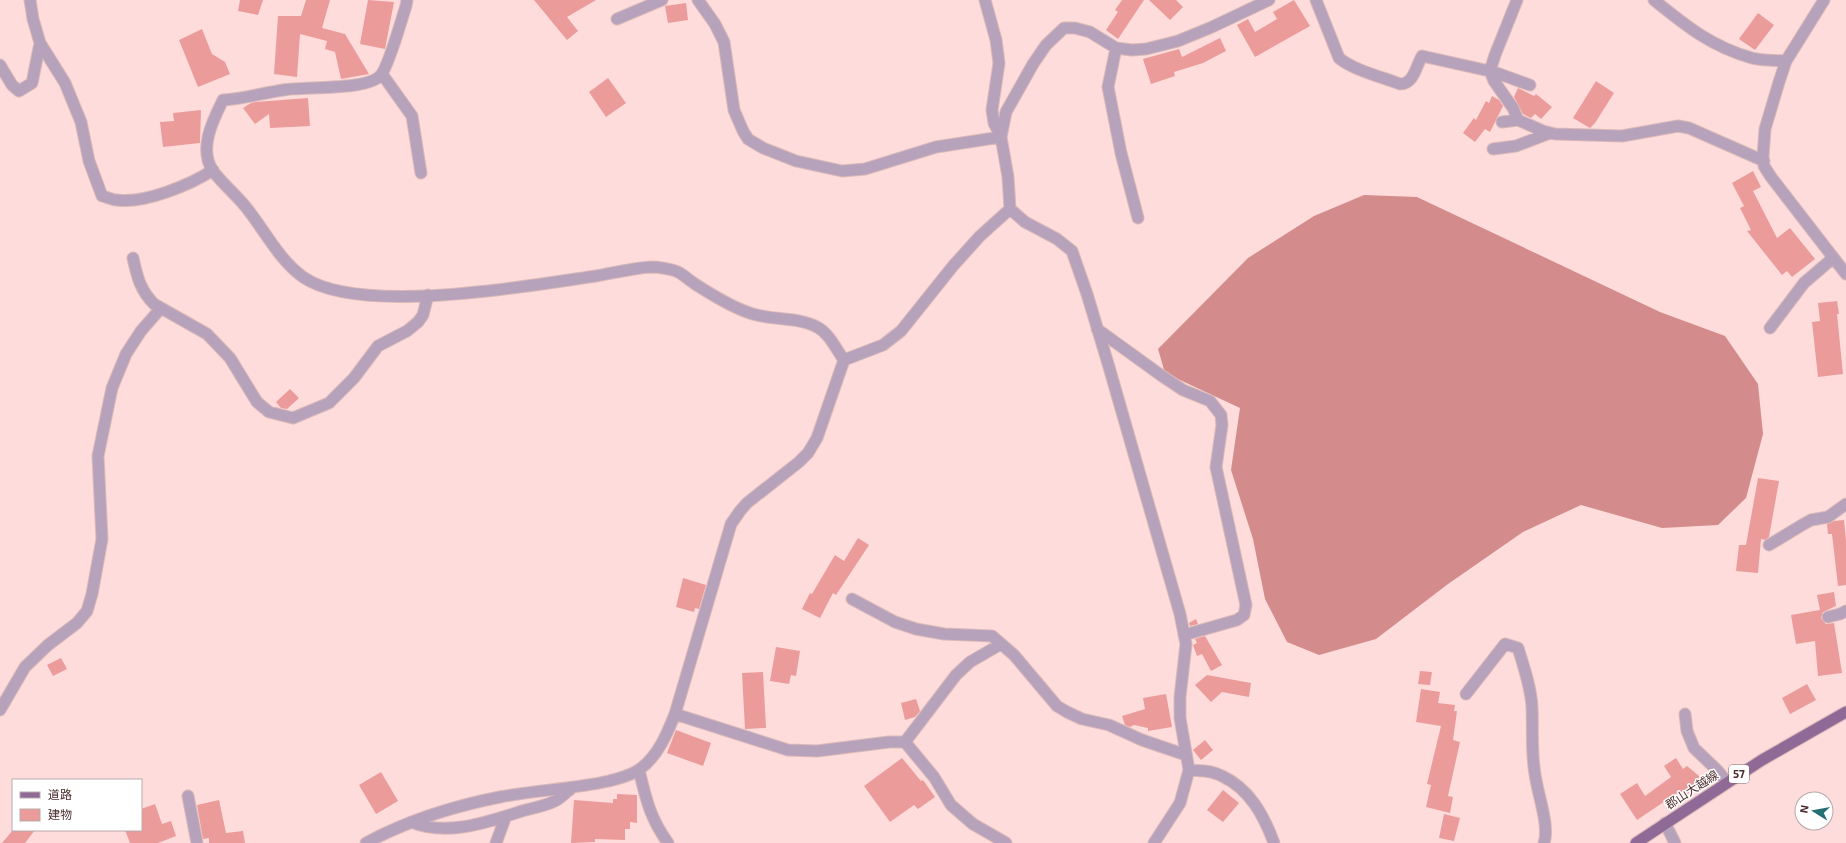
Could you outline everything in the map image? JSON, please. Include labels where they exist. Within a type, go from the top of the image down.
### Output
[{"type":"main road","name":"郡山大越線","points":[[1636,843],[1762,760],[1846,712]]},
{"type":"street","points":[[30,0],[33,19],[40,43],[50,62],[65,83],[80,122],[89,162],[102,196],[117,200],[141,199],[198,180],[213,170]]},
{"type":"street","points":[[407,0],[382,74],[367,82],[349,85],[284,89],[223,100],[213,119],[206,148],[208,160],[213,170],[245,206],[291,268],[320,286],[341,291],[379,296],[428,295],[503,289],[652,267],[678,271],[695,284],[746,312],[764,317],[814,326],[822,330],[844,360]]},
{"type":"street","points":[[617,19],[662,0]]},
{"type":"street","points":[[698,0],[715,24],[724,42],[734,110],[743,131],[748,139],[762,148],[796,161],[842,171],[865,169],[936,147],[1001,137]]},
{"type":"street","points":[[985,0],[996,40],[999,63],[992,110],[994,123],[1001,137],[1008,177],[1010,209],[1025,222],[1057,239],[1072,251],[1097,329],[1180,614],[1186,644],[1180,697],[1180,718],[1189,770],[1180,803],[1154,843]]},
{"type":"street","points":[[1001,137],[1006,112],[1019,88],[1046,44],[1061,30],[1068,27],[1090,32],[1116,48],[1132,50],[1146,49],[1178,41],[1212,27],[1269,0]]},
{"type":"street","points":[[1316,0],[1339,58],[1344,63],[1400,84],[1409,81],[1422,56],[1490,71],[1530,85]]},
{"type":"street","points":[[1517,0],[1494,55],[1490,71],[1494,81],[1513,108],[1518,120]]},
{"type":"street","points":[[1654,0],[1685,26],[1706,40],[1753,58],[1786,61]]},
{"type":"street","points":[[1824,0],[1786,61],[1765,130],[1764,166],[1846,274]]},
{"type":"street","points":[[0,65],[12,85],[19,90],[25,88],[32,83],[40,43]]},
{"type":"street","points":[[1116,48],[1108,87],[1121,153],[1138,218]]},
{"type":"street","points":[[382,74],[412,116],[421,173]]},
{"type":"street","points":[[1502,122],[1518,120],[1550,133],[1622,136],[1678,126],[1689,128],[1764,161]]},
{"type":"street","points":[[1493,149],[1516,146],[1550,133]]},
{"type":"street","points":[[366,843],[411,822],[456,808],[501,797],[589,785],[622,778],[639,770],[654,756],[667,735],[675,714],[731,524],[747,503],[799,462],[808,453],[817,438],[844,360],[883,345],[901,331],[953,266],[980,236],[1010,209]]},
{"type":"street","points":[[133,258],[137,280],[149,298],[161,308],[207,334],[230,358],[257,402],[269,412],[293,418],[329,403],[354,378],[378,346],[407,331],[418,322],[423,315],[428,295]]},
{"type":"street","points":[[1770,328],[1804,284],[1833,258]]},
{"type":"street","points":[[0,710],[25,667],[48,645],[76,623],[87,611],[92,594],[102,539],[98,456],[112,388],[126,354],[141,331],[161,308]]},
{"type":"street","points":[[1097,329],[1167,380],[1183,390],[1210,401],[1221,415],[1222,425],[1216,467],[1246,604],[1244,614],[1237,620],[1184,635]]},
{"type":"street","points":[[1769,545],[1811,520],[1828,517],[1846,504]]},
{"type":"street","points":[[852,599],[895,622],[916,629],[944,634],[992,636],[1014,655],[1057,706],[1082,719],[1110,725],[1142,740],[1186,755]]},
{"type":"street","points":[[1828,617],[1846,611]]},
{"type":"street","points":[[905,742],[956,675],[970,662],[1001,644]]},
{"type":"street","points":[[1466,694],[1505,644],[1518,648],[1532,707],[1534,773],[1545,823],[1546,839],[1544,843]]},
{"type":"street","points":[[675,714],[788,750],[817,751],[889,742],[905,742]]},
{"type":"street","points":[[1685,714],[1687,731],[1694,748],[1718,771],[1727,782]]},
{"type":"street","points":[[905,742],[934,777],[952,805],[973,824],[1006,843]]},
{"type":"street","points":[[639,770],[649,811],[658,830],[668,843]]},
{"type":"street","points":[[1189,770],[1209,771],[1222,775],[1237,786],[1258,808],[1274,843]]},
{"type":"street","points":[[411,822],[420,826],[442,828],[461,827],[506,816],[556,801],[572,787]]},
{"type":"street","points":[[188,796],[197,843]]},
{"type":"street","points":[[496,843],[506,816]]},
{"type":"street","points":[[1665,823],[1675,843]]},
{"type":"shaded area","points":[[1364,195],[1417,197],[1660,312],[1725,336],[1758,384],[1763,434],[1746,498],[1718,525],[1662,528],[1581,505],[1523,532],[1448,584],[1376,639],[1319,655],[1287,642],[1265,599],[1253,539],[1231,470],[1240,408],[1165,373],[1158,349],[1248,258],[1314,216]]},
{"type":"building","points":[[240,0],[263,0],[258,15],[238,11]]},
{"type":"building","points":[[306,0],[330,0],[322,28],[345,34],[369,74],[341,79],[335,52],[325,49],[327,41],[300,34],[297,77],[274,74],[278,16],[301,16]]},
{"type":"building","points":[[368,0],[394,2],[385,49],[360,44]]},
{"type":"building","points":[[534,0],[596,0],[567,17],[578,31],[567,40]]},
{"type":"building","points":[[1122,0],[1144,0],[1118,39],[1106,30],[1118,12],[1115,10]]},
{"type":"building","points":[[1149,0],[1176,0],[1183,7],[1170,20]]},
{"type":"building","points":[[1294,0],[1310,26],[1255,57],[1237,25],[1248,19],[1255,32],[1277,19],[1273,12]]},
{"type":"building","points":[[686,3],[688,20],[668,23],[665,6]]},
{"type":"building","points":[[1758,13],[1774,25],[1755,50],[1739,39]]},
{"type":"building","points":[[202,29],[212,54],[225,62],[230,74],[198,87],[179,40]]},
{"type":"building","points":[[1220,38],[1226,51],[1203,63],[1174,72],[1175,76],[1151,84],[1143,59],[1179,49],[1182,57]]},
{"type":"building","points":[[608,78],[626,103],[606,117],[589,92]]},
{"type":"building","points":[[1596,81],[1614,93],[1595,123],[1590,128],[1573,118]]},
{"type":"building","points":[[1518,88],[1534,96],[1536,94],[1552,107],[1541,119],[1535,114],[1531,118],[1523,114],[1514,97]]},
{"type":"building","points":[[1492,96],[1499,100],[1503,106],[1490,132],[1485,129],[1475,142],[1463,133],[1474,118],[1476,120],[1486,101],[1489,103]]},
{"type":"building","points":[[308,98],[310,126],[270,128],[269,114],[255,124],[243,108],[256,102]]},
{"type":"building","points":[[201,110],[200,143],[163,147],[160,122],[174,121],[173,113]]},
{"type":"building","points":[[1753,171],[1761,187],[1753,191],[1777,238],[1790,228],[1815,259],[1792,277],[1787,271],[1782,275],[1747,231],[1751,230],[1740,208],[1744,206],[1732,183]]},
{"type":"building","points":[[1837,301],[1843,374],[1818,377],[1812,322],[1820,321],[1818,303]]},
{"type":"building","points":[[290,389],[299,398],[287,409],[281,408],[276,402]]},
{"type":"building","points":[[1758,478],[1779,481],[1769,537],[1765,540],[1761,539],[1758,573],[1736,571],[1739,545],[1746,545]]},
{"type":"building","points":[[1844,520],[1846,541],[1846,585],[1838,586],[1832,534],[1828,534],[1827,524],[1834,521]]},
{"type":"building","points":[[858,538],[869,545],[836,595],[833,593],[820,618],[802,609],[810,593],[812,594],[835,555],[844,561]]},
{"type":"building","points":[[683,578],[706,585],[699,609],[695,608],[694,612],[676,607]]},
{"type":"building","points":[[1834,592],[1836,606],[1823,612],[1821,618],[1826,624],[1834,623],[1842,673],[1818,676],[1815,641],[1796,644],[1791,615],[1820,610],[1817,595]]},
{"type":"building","points":[[1196,619],[1198,624],[1190,626],[1189,623]]},
{"type":"building","points":[[1205,636],[1222,665],[1211,671],[1202,654],[1197,656],[1193,645],[1197,643],[1195,639]]},
{"type":"building","points":[[776,647],[800,651],[796,676],[791,675],[789,684],[770,681]]},
{"type":"building","points":[[61,658],[67,669],[53,676],[47,665]]},
{"type":"building","points":[[1420,671],[1432,672],[1430,685],[1418,684]]},
{"type":"building","points":[[763,672],[766,728],[745,729],[742,673]]},
{"type":"building","points":[[1207,675],[1251,683],[1249,697],[1222,692],[1211,702],[1195,685]]},
{"type":"building","points":[[1807,684],[1816,700],[1790,714],[1782,698]]},
{"type":"building","points":[[1421,689],[1440,692],[1438,703],[1455,705],[1454,711],[1457,711],[1453,740],[1460,742],[1448,796],[1453,797],[1450,813],[1426,807],[1431,785],[1427,784],[1441,726],[1416,722]]},
{"type":"building","points":[[1166,694],[1172,727],[1148,731],[1148,728],[1134,725],[1130,727],[1125,725],[1122,716],[1145,709],[1143,698]]},
{"type":"building","points":[[916,699],[920,711],[915,717],[905,720],[901,703]]},
{"type":"building","points":[[676,730],[711,743],[703,766],[667,753]]},
{"type":"building","points":[[1205,740],[1213,750],[1201,760],[1193,750]]},
{"type":"building","points":[[902,758],[921,781],[923,780],[935,797],[918,809],[914,805],[890,822],[864,786]]},
{"type":"building","points":[[1676,758],[1683,769],[1687,766],[1704,780],[1686,795],[1680,791],[1637,820],[1620,794],[1637,783],[1645,796],[1671,777],[1664,766]]},
{"type":"building","points":[[381,772],[398,801],[376,814],[359,785]]},
{"type":"building","points":[[1223,790],[1239,803],[1223,822],[1207,810]]},
{"type":"building","points":[[617,794],[637,795],[637,823],[630,822],[630,829],[625,829],[625,840],[595,839],[595,842],[571,843],[574,800],[613,803],[613,799],[617,799]]},
{"type":"building","points":[[219,800],[226,833],[243,831],[245,843],[209,843],[209,838],[203,839],[197,805]]},
{"type":"building","points":[[155,804],[162,824],[171,821],[176,836],[158,843],[130,843],[125,831],[142,831],[142,809]]},
{"type":"building","points":[[1444,814],[1460,818],[1454,841],[1439,838]]},
{"type":"building","points":[[12,831],[34,831],[25,843],[2,843]]}]
